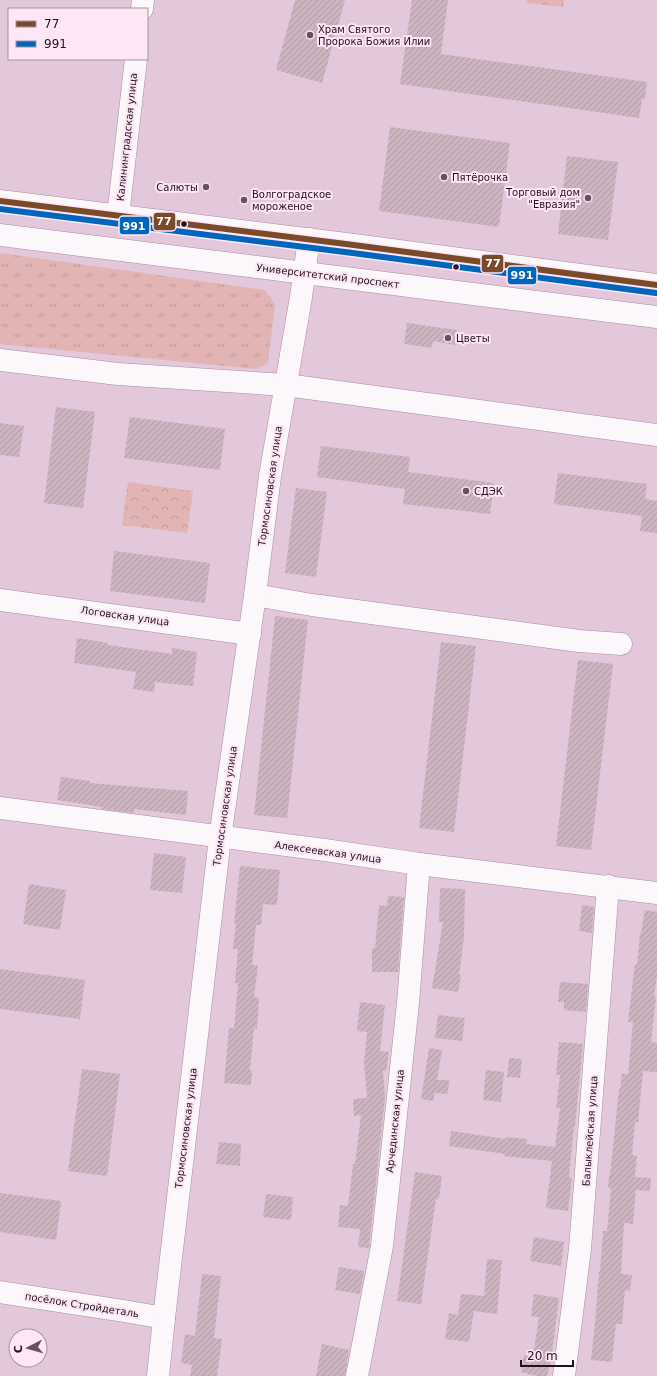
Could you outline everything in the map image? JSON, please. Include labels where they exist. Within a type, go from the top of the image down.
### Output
[{"type":"main road","name":"Калининградская улица","points":[[118,216],[136,60]]},
{"type":"main road","points":[[0,201],[309,239],[657,285]]},
{"type":"main road","name":"Университетский проспект","points":[[0,235],[657,317]]},
{"type":"main road","name":"Тормосиновская улица","points":[[158,1376],[220,838],[250,634],[270,476],[305,273],[309,239]]},
{"type":"main road","points":[[0,360],[118,374],[286,385],[657,435]]},
{"type":"main road","points":[[255,595],[319,606],[579,641],[621,644]]},
{"type":"main road","name":"Логовская улица","points":[[0,600],[250,634]]},
{"type":"main road","name":"Алексеевская улица","points":[[0,808],[220,838],[325,850],[419,864],[657,893]]},
{"type":"main road","name":"Арчединская улица","points":[[357,1376],[382,1246],[408,1003],[419,864]]},
{"type":"main road","name":"Балыклейская улица","points":[[564,1376],[580,1249],[608,886]]},
{"type":"main road","name":"посёлок Стройдеталь","points":[[0,1292],[124,1310],[164,1318]]},
{"type":"green space","points":[[527,0],[564,0],[563,7],[527,3]]},
{"type":"green space","points":[[0,253],[265,290],[275,304],[268,363],[257,369],[0,344]]},
{"type":"green space","points":[[128,482],[193,491],[187,533],[122,525]]},
{"type":"building","name":"Храм Святого Пророка Божия Илии","points":[[295,0],[345,0],[322,83],[276,70]]},
{"type":"building","points":[[412,0],[448,0],[441,54],[647,82],[645,99],[642,99],[639,118],[400,84]]},
{"type":"building","name":"Пятёрочка","points":[[390,127],[510,143],[499,227],[379,211]]},
{"type":"building","name":"Торговый дом \"Евразия\"","points":[[567,156],[618,162],[608,240],[558,234]]},
{"type":"building","points":[[407,323],[457,330],[455,345],[433,341],[432,348],[404,344]]},
{"type":"building","points":[[56,407],[95,412],[83,508],[44,503]]},
{"type":"building","points":[[130,417],[225,429],[220,470],[124,458]]},
{"type":"building","points":[[0,423],[24,426],[19,457],[0,455]]},
{"type":"building","points":[[321,446],[410,457],[408,472],[494,483],[490,514],[403,504],[405,489],[317,477]]},
{"type":"building","points":[[558,473],[647,484],[645,499],[657,501],[657,533],[640,531],[642,516],[554,504]]},
{"type":"building","points":[[296,488],[327,492],[316,577],[285,573]]},
{"type":"building","points":[[114,551],[210,563],[205,603],[110,591]]},
{"type":"building","points":[[275,616],[308,620],[287,818],[254,815]]},
{"type":"building","points":[[77,638],[108,643],[108,645],[172,654],[172,648],[197,652],[193,686],[155,682],[154,692],[133,689],[136,672],[74,663]]},
{"type":"building","points":[[441,642],[476,646],[454,832],[419,828]]},
{"type":"building","points":[[578,660],[613,664],[591,850],[556,846]]},
{"type":"building","points":[[61,777],[90,781],[90,783],[188,791],[186,815],[134,809],[134,813],[102,809],[102,807],[57,800]]},
{"type":"building","points":[[154,853],[186,857],[182,893],[150,890]]},
{"type":"building","points":[[240,866],[280,870],[277,905],[263,904],[261,925],[256,925],[252,965],[258,966],[254,997],[259,998],[257,1029],[254,1028],[250,1070],[252,1071],[251,1085],[224,1083],[229,1028],[234,1028],[238,983],[235,983],[238,949],[233,949]]},
{"type":"building","points":[[29,884],[66,890],[60,930],[23,924]]},
{"type":"building","points":[[440,888],[465,889],[464,937],[458,992],[432,988],[443,922],[439,922]]},
{"type":"building","points":[[388,896],[404,897],[398,972],[372,972],[372,948],[375,948],[379,905],[387,906]]},
{"type":"building","points":[[582,905],[594,907],[592,933],[579,931]]},
{"type":"building","points":[[645,910],[657,912],[657,977],[654,996],[656,997],[651,1042],[657,1043],[657,1072],[643,1071],[638,1122],[635,1122],[632,1155],[637,1156],[635,1177],[651,1178],[650,1191],[636,1190],[633,1224],[624,1223],[621,1274],[632,1275],[630,1291],[625,1290],[622,1324],[616,1324],[612,1362],[591,1360],[603,1231],[607,1231],[611,1188],[608,1188],[609,1175],[619,1089],[622,1074],[628,1074],[633,1022],[628,1022],[635,964],[637,965],[640,933]]},
{"type":"building","points":[[0,969],[85,980],[80,1019],[0,1009]]},
{"type":"building","points":[[560,982],[588,984],[586,1012],[564,1010],[564,1002],[558,1002]]},
{"type":"building","points":[[360,1002],[385,1005],[380,1051],[389,1052],[386,1071],[383,1071],[385,1097],[369,1248],[358,1247],[360,1229],[338,1227],[340,1205],[348,1206],[361,1115],[354,1116],[353,1099],[367,1098],[364,1063],[367,1032],[357,1031]]},
{"type":"building","points":[[438,1015],[465,1018],[462,1041],[435,1038]]},
{"type":"building","points":[[559,1042],[583,1044],[569,1177],[572,1178],[568,1211],[546,1208],[552,1161],[504,1156],[505,1154],[449,1146],[451,1131],[506,1139],[506,1137],[527,1139],[526,1144],[555,1147],[560,1108],[556,1108],[560,1075],[556,1075]]},
{"type":"building","points":[[429,1048],[442,1050],[437,1080],[449,1080],[448,1094],[435,1093],[433,1101],[421,1099]]},
{"type":"building","points":[[509,1058],[522,1059],[520,1078],[507,1077]]},
{"type":"building","points":[[82,1069],[120,1074],[107,1176],[68,1171]]},
{"type":"building","points":[[486,1070],[504,1072],[501,1102],[483,1100]]},
{"type":"building","points":[[219,1142],[241,1144],[240,1166],[216,1164]]},
{"type":"building","points":[[415,1172],[442,1176],[439,1199],[436,1199],[421,1304],[397,1301]]},
{"type":"building","points":[[0,1193],[61,1201],[56,1240],[0,1232]]},
{"type":"building","points":[[266,1194],[293,1197],[291,1220],[263,1217]]},
{"type":"building","points":[[534,1237],[564,1242],[561,1266],[530,1261]]},
{"type":"building","points":[[487,1259],[502,1260],[497,1314],[474,1311],[469,1342],[445,1339],[449,1313],[458,1315],[461,1294],[484,1296]]},
{"type":"building","points":[[339,1267],[364,1271],[360,1294],[335,1290]]},
{"type":"building","points":[[202,1274],[221,1276],[214,1338],[222,1339],[217,1376],[190,1376],[192,1365],[181,1363],[185,1334],[195,1336]]},
{"type":"building","points":[[534,1294],[559,1298],[551,1361],[547,1376],[537,1376],[521,1372],[524,1355],[533,1357],[539,1317],[531,1316]]},
{"type":"building","points":[[322,1344],[349,1350],[345,1376],[316,1376]]},
{"type":"transit line","name":"77","points":[[0,201],[346,244],[657,285]]},
{"type":"transit line","name":"991","points":[[0,209],[656,293]]},
{"type":"place","name":"Храм Святого Пророка Божия Илии","points":[[310,35]]},
{"type":"place","name":"Пятёрочка","points":[[444,177]]},
{"type":"place","name":"Салюты","points":[[206,187]]},
{"type":"place","name":"Торговый дом \"Евразия\"","points":[[588,198]]},
{"type":"place","name":"Волгоградское мороженое","points":[[244,200]]},
{"type":"place","name":"Цветы","points":[[448,338]]},
{"type":"place","name":"СДЭК","points":[[466,491]]}]
